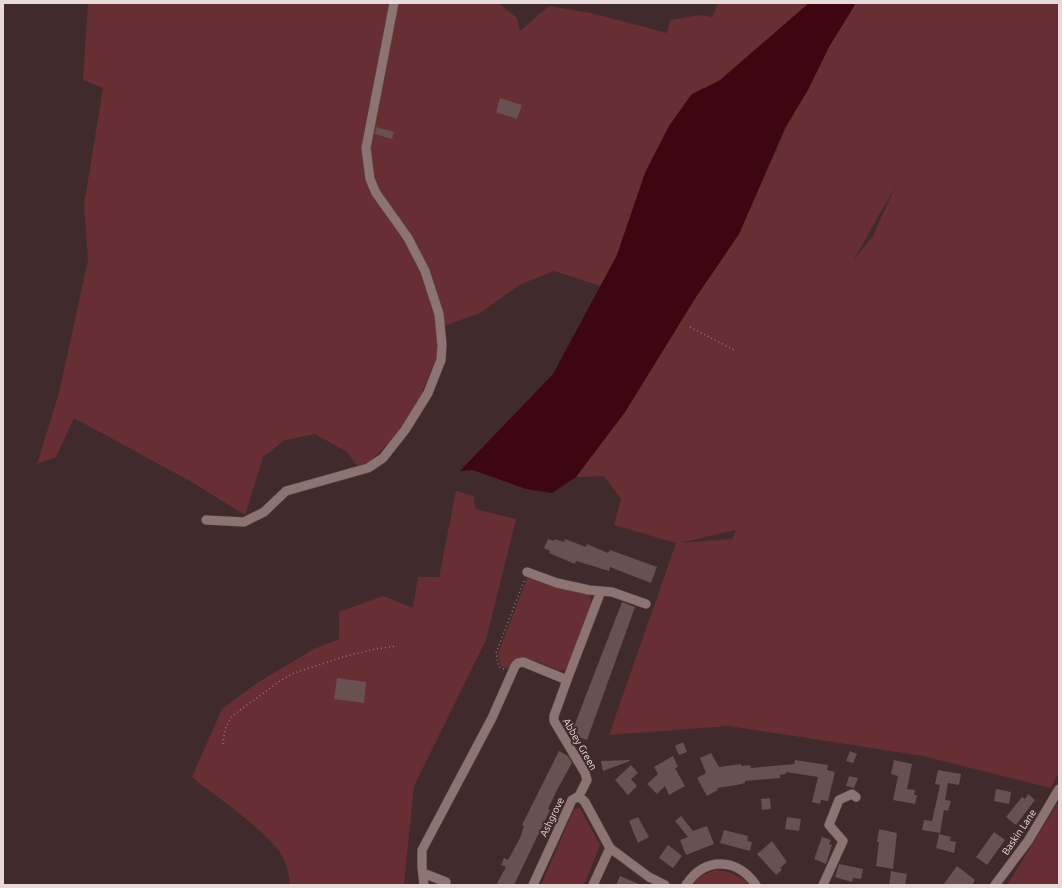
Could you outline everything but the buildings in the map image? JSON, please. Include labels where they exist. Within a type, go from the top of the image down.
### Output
[{"type":"street","points":[[206,520],[244,522],[264,512],[286,491],[362,470],[383,458],[405,430],[428,393],[440,360],[442,345],[438,314],[425,271],[408,238],[376,193],[370,179],[367,166],[366,148],[394,3]]},
{"type":"street","points":[[527,572],[557,583],[612,592],[646,604]]},
{"type":"street","name":"Abbey Green","points":[[579,796],[587,780],[585,773],[554,721],[554,716],[601,591]]},
{"type":"street","points":[[424,885],[422,850],[492,718],[512,672],[518,663],[523,662],[567,680]]},
{"type":"street","name":"Baskin Lane","points":[[995,885],[1028,841],[1059,789]]},
{"type":"street","points":[[823,885],[843,841],[829,825],[840,800],[852,794],[856,797]]},
{"type":"street","name":"Ashgrove","points":[[533,885],[572,800],[579,796],[586,802],[610,848],[649,877],[665,885]]},
{"type":"street","points":[[593,885],[610,848]]},
{"type":"street","points":[[686,885],[691,877],[705,867],[717,864],[730,865],[748,874],[756,885]]},
{"type":"street","points":[[423,873],[446,882]]},
{"type":"path","points":[[690,327],[736,351]]},
{"type":"path","points":[[512,672],[499,667],[496,653],[527,572]]},
{"type":"path","points":[[223,744],[225,729],[232,716],[280,681],[294,673],[343,657],[375,649],[397,646]]},
{"type":"shaded area","points":[[88,3],[498,3],[517,18],[520,31],[549,6],[591,13],[667,33],[670,20],[699,15],[712,17],[718,3],[809,3],[719,81],[692,94],[669,126],[645,173],[617,255],[601,286],[554,271],[519,285],[480,313],[438,328],[438,354],[419,400],[396,435],[361,471],[347,452],[315,434],[285,440],[263,457],[245,515],[190,481],[74,418],[56,457],[37,464],[59,393],[88,260],[84,205],[103,88],[83,80]]},
{"type":"shaded area","points":[[809,3],[856,3],[829,47],[808,90],[785,128],[739,234],[696,297],[625,412],[576,477],[552,493],[526,489],[473,470],[460,471],[553,374],[617,255],[645,173],[669,126],[692,94],[719,81]]},
{"type":"shaded area","points":[[850,3],[1059,3],[1059,772],[1051,788],[923,756],[729,726],[609,735],[676,543],[614,525],[621,499],[604,476],[576,477],[625,412],[696,297],[739,234],[786,128]],"holes":[[[896,185],[873,236],[853,261]],[[735,530],[736,531],[732,539],[680,543]]]},
{"type":"shaded area","points":[[456,491],[474,496],[475,509],[516,519],[486,640],[414,786],[404,885],[290,885],[288,872],[283,858],[270,840],[192,777],[222,709],[257,683],[314,649],[339,639],[339,612],[383,596],[413,608],[418,577],[439,577]]},
{"type":"shaded area","points":[[528,576],[589,594],[591,599],[591,605],[569,666],[565,670],[559,671],[539,662],[524,659],[512,663],[507,669],[501,666],[498,654]]},
{"type":"shaded area","points":[[1059,801],[1059,885],[1007,885]]},
{"type":"shaded area","points":[[580,808],[600,845],[584,885],[541,885],[574,809]]},
{"type":"shaded area","points":[[715,870],[733,874],[741,878],[749,885],[691,885],[701,876]]}]
